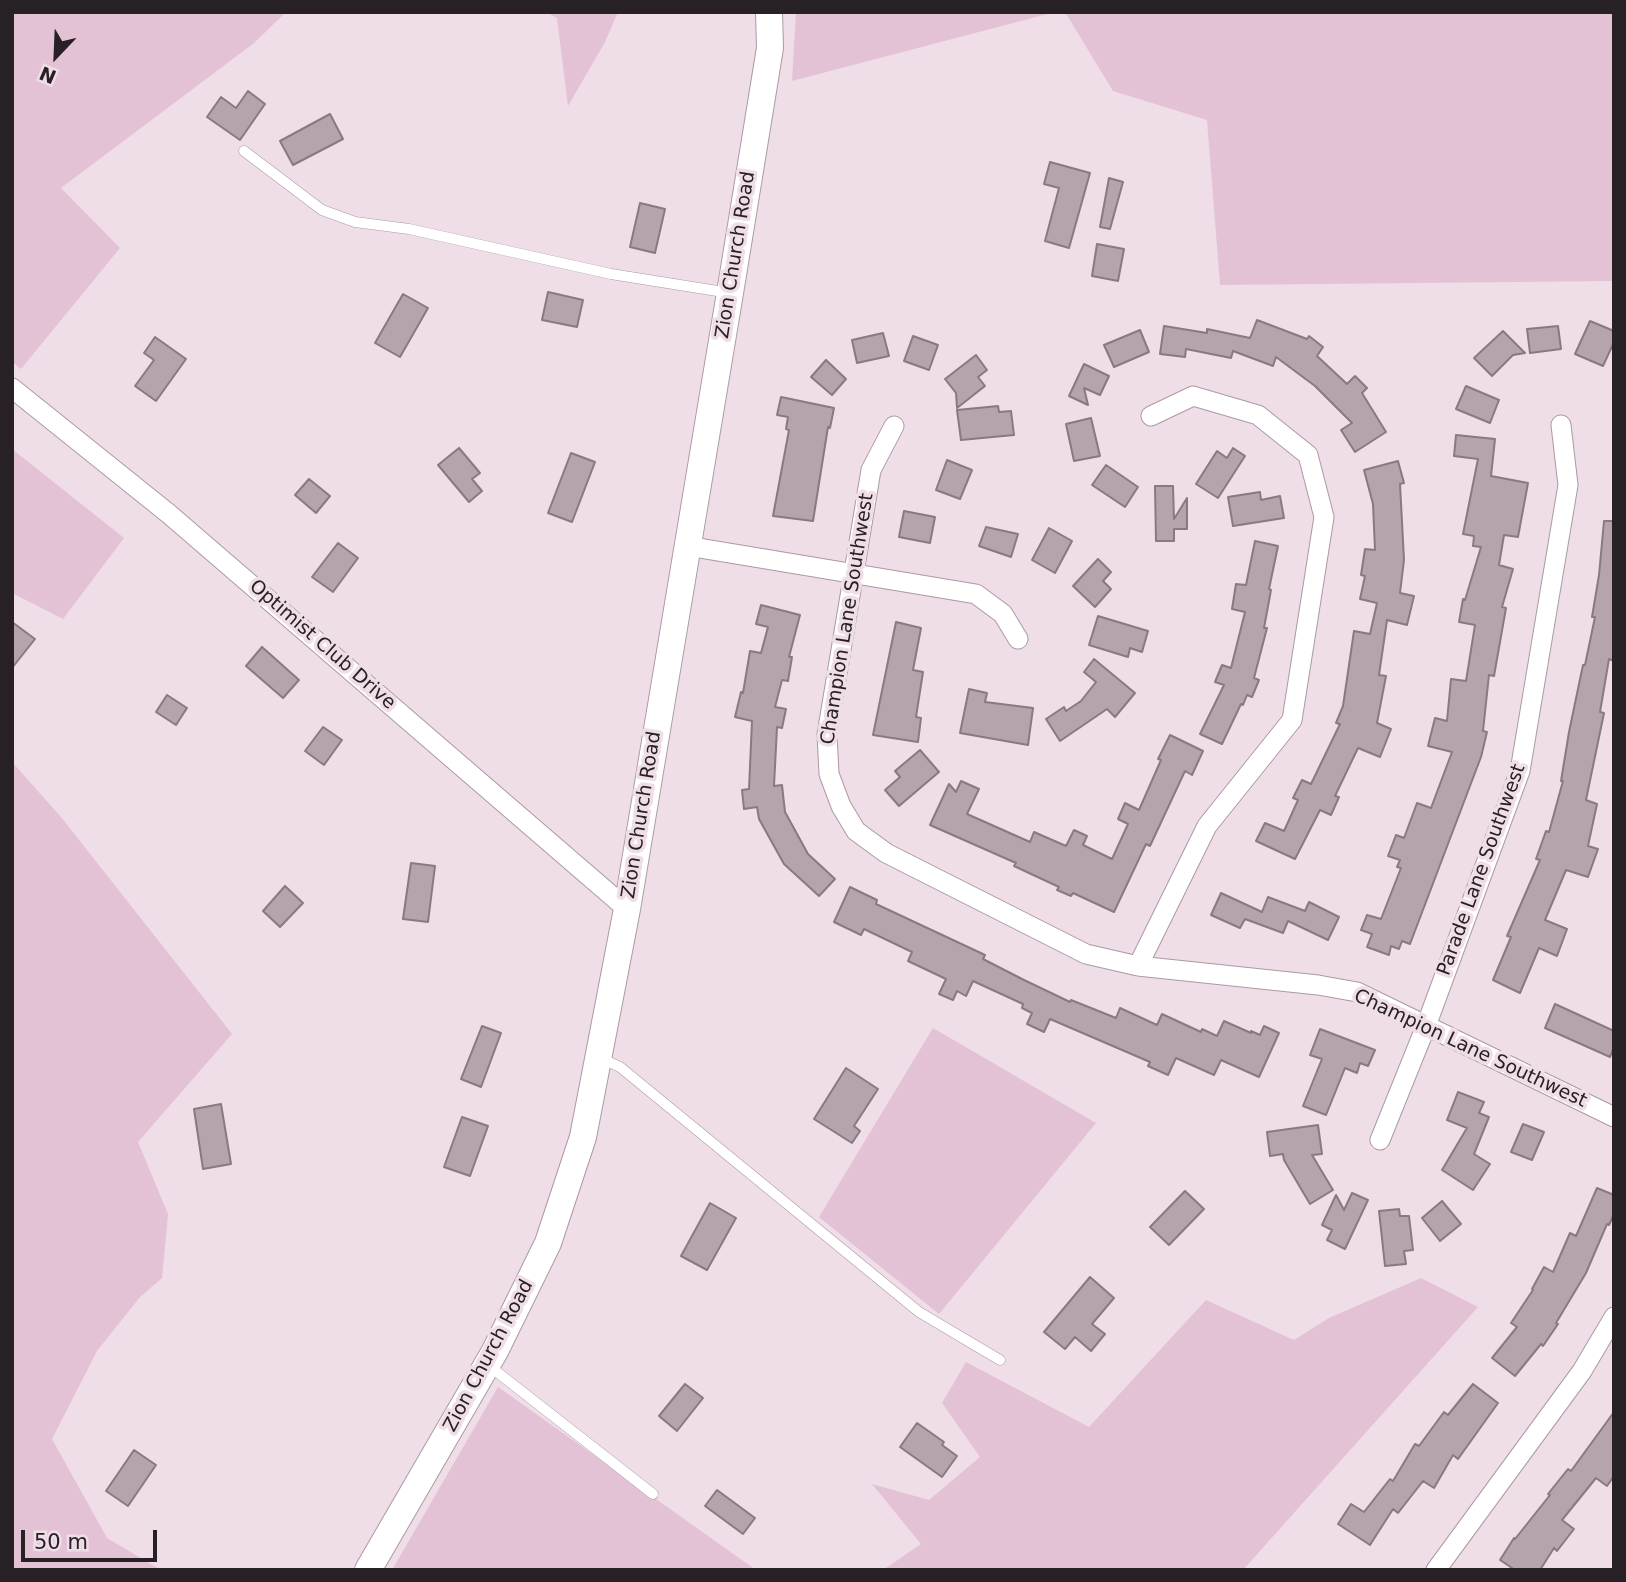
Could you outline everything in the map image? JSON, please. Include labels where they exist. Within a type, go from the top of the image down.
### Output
[{"type":"street","name":"Zion Church Road","points":[[368,1570],[488,1365],[548,1243],[583,1137],[627,909],[730,293],[770,48],[769,12]]},
{"type":"street","name":"Optimist Club Drive","points":[[12,388],[169,514],[627,909]]},
{"type":"street","points":[[1138,967],[1207,826],[1292,720],[1324,517],[1308,455],[1258,415],[1193,396],[1151,416]]},
{"type":"street","name":"Parade Lane Southwest","points":[[1380,1140],[1426,1026],[1520,771],[1568,485],[1561,425]]},
{"type":"street","name":"Champion Lane Southwest","points":[[894,426],[871,470],[827,734],[829,774],[841,806],[856,831],[886,853],[1086,954],[1138,967],[1318,985],[1357,992],[1614,1116]]},
{"type":"street","points":[[687,546],[976,594],[1003,614],[1018,639]]},
{"type":"street","points":[[1436,1570],[1582,1371],[1614,1317]]},
{"type":"lane","points":[[244,151],[311,202],[347,219],[409,229],[611,274],[730,293]]},
{"type":"lane","points":[[600,1058],[620,1067],[919,1312],[1000,1360]]},
{"type":"lane","points":[[488,1365],[653,1494]]},
{"type":"shaded area","points":[[12,12],[286,12],[254,43],[61,188],[120,248],[21,369],[12,362]]},
{"type":"shaded area","points":[[546,12],[618,12],[605,42],[568,106],[557,18]]},
{"type":"shaded area","points":[[796,12],[1055,12],[792,81]]},
{"type":"shaded area","points":[[1065,12],[1614,12],[1614,281],[1220,285],[1207,120],[1113,91]]},
{"type":"shaded area","points":[[12,449],[124,538],[63,619],[12,593]]},
{"type":"shaded area","points":[[12,762],[61,817],[232,1034],[138,1142],[168,1214],[162,1278],[140,1297],[97,1351],[52,1439],[107,1538],[161,1570],[12,1570]]},
{"type":"shaded area","points":[[933,1028],[1096,1123],[939,1314],[819,1217]]},
{"type":"shaded area","points":[[1421,1278],[1478,1307],[1243,1570],[883,1570],[921,1544],[872,1484],[929,1500],[980,1457],[942,1403],[966,1362],[1089,1427],[1206,1300],[1294,1340],[1329,1318]]},
{"type":"shaded area","points":[[498,1387],[756,1570],[392,1570]]},
{"type":"building","points":[[248,91],[265,104],[240,140],[207,117],[221,97],[236,108]]},
{"type":"building","points":[[330,114],[343,139],[293,165],[280,141]]},
{"type":"building","points":[[1050,162],[1090,173],[1069,248],[1045,241],[1059,188],[1044,184]]},
{"type":"building","points":[[1109,178],[1123,182],[1110,229],[1100,227]]},
{"type":"building","points":[[640,203],[665,209],[655,253],[630,247]]},
{"type":"building","points":[[1097,244],[1124,249],[1118,281],[1092,276]]},
{"type":"building","points":[[548,292],[583,300],[577,327],[542,320]]},
{"type":"building","points":[[403,294],[428,308],[400,357],[375,343]]},
{"type":"building","points":[[1257,320],[1307,339],[1309,336],[1323,347],[1317,356],[1347,384],[1355,376],[1367,388],[1362,393],[1386,432],[1355,452],[1341,430],[1352,423],[1315,386],[1276,357],[1273,366],[1233,351],[1231,358],[1186,349],[1185,357],[1160,354],[1164,326],[1207,333],[1207,329],[1250,338]]},
{"type":"building","points":[[1590,321],[1614,331],[1614,342],[1603,366],[1575,354]]},
{"type":"building","points":[[1558,326],[1561,349],[1530,353],[1527,329]]},
{"type":"building","points":[[1140,330],[1149,352],[1114,367],[1104,345]]},
{"type":"building","points":[[1503,331],[1525,353],[1513,355],[1492,376],[1474,358]]},
{"type":"building","points":[[883,333],[889,356],[857,363],[852,340]]},
{"type":"building","points":[[913,336],[938,345],[929,370],[904,361]]},
{"type":"building","points":[[155,337],[186,359],[156,401],[135,386],[154,360],[144,353]]},
{"type":"building","points":[[976,355],[987,370],[978,377],[985,386],[957,408],[956,393],[945,379]]},
{"type":"building","points":[[826,360],[846,379],[832,395],[811,377]]},
{"type":"building","points":[[1084,364],[1109,376],[1100,395],[1084,388],[1088,405],[1069,396]]},
{"type":"building","points":[[1466,386],[1499,400],[1490,423],[1456,409]]},
{"type":"building","points":[[781,397],[834,408],[830,428],[828,427],[813,521],[773,516],[789,430],[786,429],[788,417],[777,415]]},
{"type":"building","points":[[998,406],[999,412],[1011,411],[1014,435],[961,440],[957,410]]},
{"type":"building","points":[[1091,418],[1100,456],[1074,461],[1066,424]]},
{"type":"building","points":[[1456,435],[1495,439],[1491,476],[1528,483],[1518,537],[1504,535],[1499,565],[1513,569],[1502,607],[1506,608],[1494,676],[1489,675],[1483,731],[1487,732],[1481,757],[1410,944],[1402,941],[1399,949],[1391,946],[1389,955],[1367,947],[1372,934],[1361,930],[1367,915],[1381,919],[1401,868],[1397,867],[1400,860],[1388,856],[1396,835],[1404,838],[1417,803],[1431,808],[1452,752],[1428,746],[1435,718],[1447,721],[1451,679],[1466,681],[1475,625],[1459,622],[1463,599],[1465,600],[1481,547],[1473,546],[1474,536],[1463,534],[1478,459],[1454,456]]},
{"type":"building","points":[[459,448],[480,473],[472,479],[482,491],[469,502],[438,465]]},
{"type":"building","points":[[1233,448],[1245,456],[1218,498],[1196,484],[1217,451],[1227,458]]},
{"type":"building","points":[[571,453],[595,462],[572,522],[548,513]]},
{"type":"building","points":[[947,460],[972,470],[960,499],[936,490]]},
{"type":"building","points":[[1398,461],[1404,483],[1400,484],[1404,560],[1400,593],[1414,596],[1407,625],[1387,620],[1379,675],[1386,676],[1377,723],[1391,729],[1380,757],[1358,748],[1335,796],[1339,797],[1331,815],[1320,810],[1295,859],[1256,841],[1265,823],[1284,831],[1298,800],[1293,798],[1302,780],[1311,784],[1340,724],[1336,723],[1343,706],[1354,631],[1370,634],[1377,603],[1360,599],[1365,576],[1361,575],[1365,549],[1375,550],[1373,504],[1364,470]]},
{"type":"building","points":[[1106,465],[1138,487],[1125,507],[1092,485]]},
{"type":"building","points":[[309,479],[330,496],[316,513],[295,495]]},
{"type":"building","points":[[1155,486],[1173,486],[1174,519],[1187,498],[1187,529],[1174,529],[1174,541],[1156,541]]},
{"type":"building","points":[[1260,492],[1261,500],[1280,496],[1284,518],[1233,526],[1228,497]]},
{"type":"building","points":[[904,511],[935,517],[930,543],[899,537]]},
{"type":"building","points":[[1604,521],[1614,521],[1614,661],[1609,659],[1600,712],[1604,713],[1586,800],[1597,804],[1588,846],[1598,849],[1588,877],[1566,870],[1545,920],[1567,929],[1557,956],[1539,948],[1520,993],[1493,980],[1511,937],[1507,936],[1540,860],[1536,859],[1546,831],[1549,832],[1563,781],[1569,732],[1595,617],[1592,617]]},
{"type":"building","points":[[986,527],[1018,534],[1011,557],[979,546]]},
{"type":"building","points":[[1049,528],[1072,541],[1055,573],[1032,560]]},
{"type":"building","points":[[1255,541],[1278,546],[1269,589],[1271,590],[1264,628],[1267,628],[1254,678],[1259,680],[1252,697],[1247,695],[1243,705],[1241,704],[1222,744],[1200,734],[1224,685],[1215,682],[1222,665],[1231,668],[1245,612],[1232,609],[1236,584],[1246,585]]},
{"type":"building","points":[[338,543],[358,558],[333,592],[312,577]]},
{"type":"building","points":[[1098,559],[1111,572],[1103,581],[1111,589],[1095,607],[1073,586]]},
{"type":"building","points":[[761,605],[800,615],[789,657],[792,657],[788,681],[782,680],[775,707],[786,709],[782,728],[777,727],[774,786],[782,785],[785,812],[808,854],[835,879],[819,896],[784,864],[759,819],[757,807],[744,809],[742,790],[749,789],[752,721],[735,717],[741,692],[743,693],[750,651],[761,653],[768,627],[756,624]]},
{"type":"building","points":[[1098,616],[1148,631],[1142,652],[1130,648],[1128,657],[1089,645]]},
{"type":"building","points":[[12,622],[35,639],[12,668]]},
{"type":"building","points":[[896,622],[921,628],[913,670],[923,672],[916,717],[921,718],[918,742],[873,735]]},
{"type":"building","points":[[262,647],[299,680],[283,698],[246,666]]},
{"type":"building","points":[[1094,659],[1135,693],[1115,717],[1107,709],[1060,741],[1046,719],[1064,707],[1066,711],[1081,701],[1096,682],[1084,672]]},
{"type":"building","points":[[969,689],[987,693],[985,702],[1033,708],[1028,745],[960,733]]},
{"type":"building","points":[[167,695],[187,708],[176,725],[156,712]]},
{"type":"building","points":[[323,727],[342,740],[324,765],[305,751]]},
{"type":"building","points":[[1170,735],[1203,751],[1192,775],[1185,771],[1150,846],[1146,844],[1114,912],[1073,893],[1071,896],[1057,890],[1059,887],[1014,866],[1016,863],[930,825],[949,784],[956,792],[961,781],[979,789],[967,814],[1030,842],[1034,832],[1066,846],[1074,830],[1087,836],[1083,845],[1112,859],[1128,824],[1118,819],[1125,803],[1139,810]]},
{"type":"building","points":[[920,750],[939,772],[899,806],[885,790],[900,777],[895,771]]},
{"type":"building","points":[[411,863],[435,866],[428,922],[403,919]]},
{"type":"building","points":[[285,886],[303,903],[280,927],[263,911]]},
{"type":"building","points":[[850,887],[877,900],[876,904],[985,955],[983,959],[1024,980],[1070,1002],[1071,1000],[1116,1018],[1120,1008],[1157,1025],[1162,1014],[1201,1032],[1202,1029],[1217,1036],[1224,1021],[1260,1035],[1264,1026],[1279,1033],[1259,1077],[1221,1060],[1214,1075],[1176,1058],[1168,1075],[1148,1066],[1150,1062],[1050,1019],[1044,1032],[1027,1024],[1032,1013],[1022,1008],[1023,1004],[973,981],[966,996],[957,991],[953,1000],[939,994],[946,979],[908,961],[912,952],[864,929],[861,935],[834,922]]},
{"type":"building","points":[[1221,893],[1262,912],[1268,897],[1305,911],[1309,902],[1339,917],[1328,940],[1288,921],[1283,933],[1245,919],[1240,928],[1211,915]]},
{"type":"building","points":[[1555,1004],[1614,1031],[1614,1047],[1610,1057],[1545,1028]]},
{"type":"building","points":[[482,1026],[501,1033],[481,1087],[461,1079]]},
{"type":"building","points":[[1320,1029],[1375,1050],[1368,1066],[1360,1063],[1357,1073],[1345,1068],[1326,1115],[1303,1106],[1322,1059],[1310,1055]]},
{"type":"building","points":[[846,1068],[878,1089],[854,1126],[860,1131],[852,1143],[814,1119]]},
{"type":"building","points":[[1458,1092],[1484,1102],[1479,1113],[1489,1117],[1474,1154],[1490,1164],[1473,1190],[1442,1170],[1467,1128],[1447,1120]]},
{"type":"building","points":[[221,1104],[231,1164],[203,1169],[194,1109]]},
{"type":"building","points":[[462,1117],[488,1126],[470,1176],[444,1167]]},
{"type":"building","points":[[1523,1124],[1544,1132],[1532,1160],[1511,1152]]},
{"type":"building","points":[[1318,1125],[1322,1154],[1312,1155],[1333,1190],[1310,1204],[1283,1154],[1270,1156],[1267,1132]]},
{"type":"building","points":[[1597,1188],[1614,1195],[1614,1214],[1586,1273],[1556,1323],[1558,1324],[1543,1346],[1541,1344],[1515,1376],[1492,1358],[1517,1327],[1511,1323],[1533,1290],[1544,1267],[1553,1272],[1570,1233],[1576,1236]]},
{"type":"building","points":[[1185,1191],[1204,1209],[1169,1245],[1150,1227]]},
{"type":"building","points":[[1352,1193],[1368,1200],[1345,1249],[1327,1240],[1332,1230],[1322,1225],[1336,1195],[1344,1210]]},
{"type":"building","points":[[1442,1201],[1461,1224],[1440,1241],[1422,1218]]},
{"type":"building","points":[[710,1203],[736,1218],[707,1270],[681,1256]]},
{"type":"building","points":[[1399,1209],[1400,1216],[1409,1216],[1413,1250],[1404,1251],[1406,1264],[1385,1266],[1379,1211]]},
{"type":"building","points":[[1090,1277],[1114,1298],[1092,1324],[1105,1334],[1091,1351],[1075,1337],[1065,1349],[1044,1332]]},
{"type":"building","points":[[685,1384],[703,1398],[677,1431],[659,1416]]},
{"type":"building","points":[[1473,1384],[1498,1403],[1458,1459],[1453,1455],[1434,1488],[1423,1481],[1398,1513],[1393,1509],[1370,1545],[1338,1524],[1351,1504],[1364,1512],[1390,1479],[1393,1481],[1415,1444],[1419,1446],[1444,1412],[1448,1415]]},
{"type":"building","points":[[1614,1412],[1614,1476],[1607,1486],[1596,1478],[1562,1520],[1574,1529],[1557,1551],[1554,1548],[1540,1570],[1515,1570],[1500,1560],[1514,1538],[1568,1469],[1571,1471]]},
{"type":"building","points":[[917,1423],[944,1442],[942,1445],[957,1456],[942,1477],[900,1447]]},
{"type":"building","points":[[134,1450],[156,1465],[128,1506],[106,1491]]},
{"type":"building","points":[[717,1490],[755,1518],[743,1534],[705,1506]]}]
